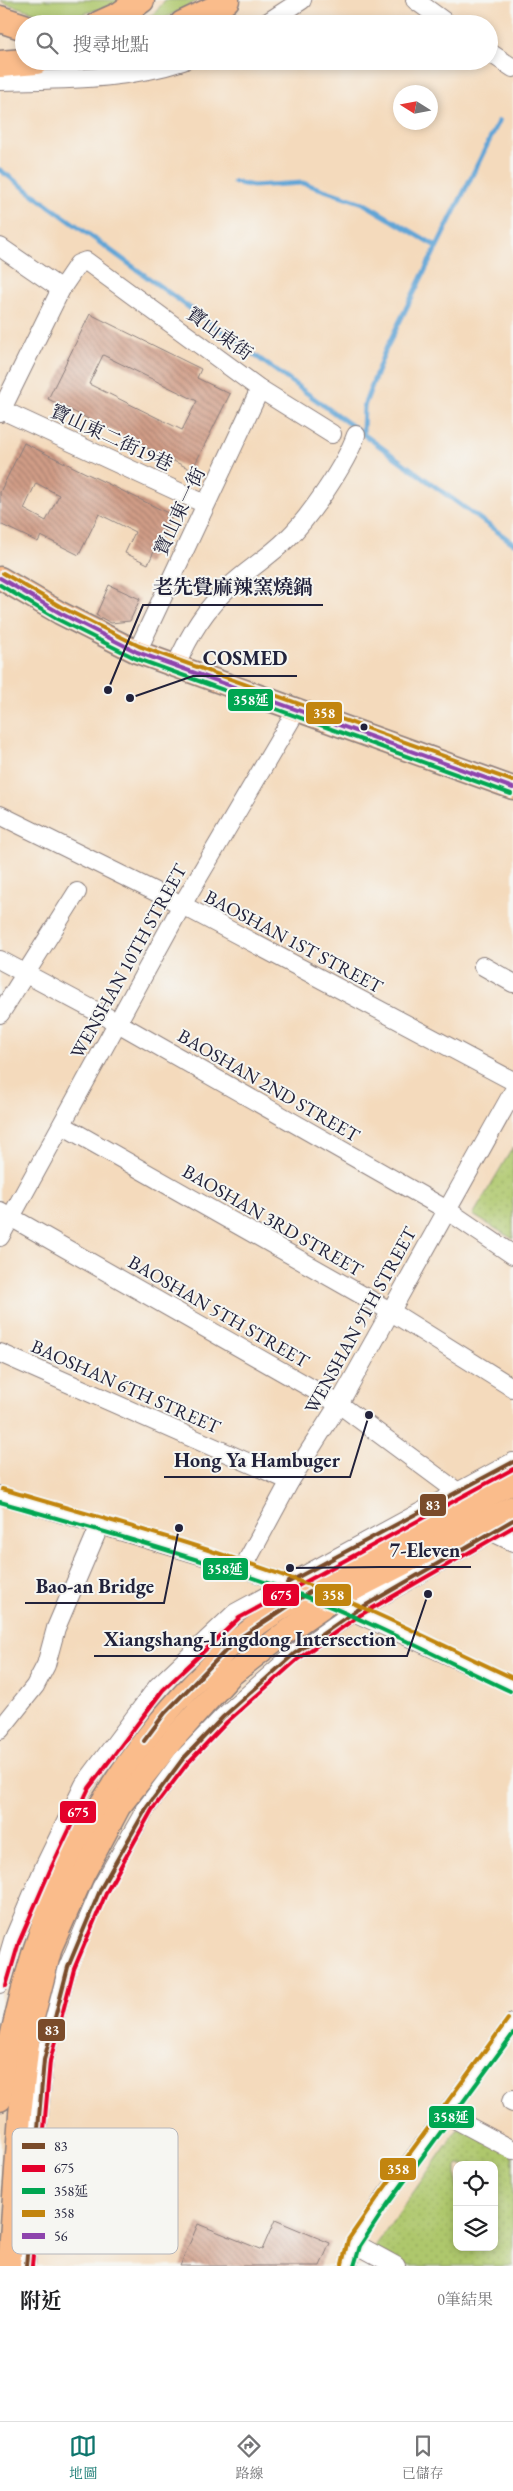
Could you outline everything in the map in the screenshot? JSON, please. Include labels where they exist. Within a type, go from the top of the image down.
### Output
[{"type":"highway","points":[[120,15],[141,0]]},
{"type":"highway","points":[[202,15],[215,9],[226,0]]},
{"type":"highway","points":[[0,19],[15,24]]},
{"type":"highway","points":[[0,64],[15,63]]},
{"type":"main road","points":[[0,578],[60,613],[137,652],[298,708],[513,788]]},
{"type":"main road","points":[[0,2100],[3,2074],[24,1978],[44,1917],[77,1844],[109,1787],[166,1713],[236,1642],[310,1592],[513,1482]]},
{"type":"main road","points":[[19,2128],[29,2033],[52,1947],[83,1875],[119,1807],[174,1738],[232,1674],[331,1601],[513,1508]]},
{"type":"main road","points":[[9,2266],[12,2225]]},
{"type":"street","points":[[279,15],[302,0]]},
{"type":"street","points":[[415,0],[436,15]]},
{"type":"street","points":[[498,58],[513,68]]},
{"type":"street","points":[[0,81],[87,80],[137,74],[151,70]]},
{"type":"street","points":[[0,247],[62,289],[1,412]]},
{"type":"street","name":"寶山東街","points":[[62,289],[78,264],[86,261],[260,389],[332,434]]},
{"type":"street","name":"寶山東一街","points":[[137,652],[260,389]]},
{"type":"street","name":"寶山東二街19巷","points":[[1,412],[205,504]]},
{"type":"street","points":[[176,666],[185,645],[215,602],[230,586],[289,537],[324,492],[356,435]]},
{"type":"street","name":"WENSHAN 10TH STREET","points":[[0,1237],[6,1214],[62,1125],[182,906],[298,708]]},
{"type":"street","name":"BAOSHAN 1ST STREET","points":[[0,815],[182,906],[513,1081]]},
{"type":"street","points":[[0,1014],[77,892]]},
{"type":"street","name":"BAOSHAN 2ND STREET","points":[[0,960],[118,1024],[447,1210],[513,1255]]},
{"type":"street","points":[[483,966],[513,984]]},
{"type":"street","name":"WENSHAN 9TH STREET","points":[[243,1568],[290,1481],[339,1404],[447,1210],[507,1118],[513,1092]]},
{"type":"street","name":"BAOSHAN 3RD STREET","points":[[62,1125],[390,1311],[513,1388]]},
{"type":"street","name":"BAOSHAN 5TH STREET","points":[[6,1214],[339,1404],[460,1492]]},
{"type":"street","name":"BAOSHAN 6TH STREET","points":[[0,1353],[290,1481]]},
{"type":"street","points":[[0,1984],[13,1940],[45,1865],[84,1785],[164,1679],[234,1613],[513,1462]]},
{"type":"street","points":[[0,1495],[287,1583],[331,1601],[513,1686]]},
{"type":"street","points":[[38,2128],[44,2060],[68,1967],[101,1888],[147,1807],[182,1760],[266,1678],[314,1639],[354,1612],[513,1520]]},
{"type":"street","points":[[0,1730],[35,1686],[46,1665],[56,1628],[100,1525]]},
{"type":"street","points":[[490,1532],[513,1542]]},
{"type":"street","points":[[348,2266],[354,2243],[513,2022]]},
{"type":"street","points":[[513,2099],[511,2102],[513,2103]]},
{"type":"street","points":[[445,2114],[513,2150]]},
{"type":"street","points":[[354,2243],[396,2266]]},
{"type":"green space","points":[[0,0],[128,0],[80,15],[40,14],[4,3]]},
{"type":"green space","points":[[165,0],[199,0],[171,15],[151,15]]},
{"type":"green space","points":[[513,1147],[513,1239],[473,1215]]},
{"type":"green space","points":[[460,2126],[513,2154],[513,2266],[407,2266],[374,2248]]},
{"type":"building","points":[[90,314],[201,369],[197,378],[230,394],[192,470],[48,399]],"holes":[[[103,355],[197,401],[182,430],[89,384]]]},
{"type":"building","points":[[24,443],[172,515],[148,564],[125,553],[135,532],[99,514],[79,555],[41,536],[38,542],[0,524],[0,492]],"holes":[[[36,483],[59,495],[46,521],[24,509]]]},
{"type":"building","points":[[109,585],[140,599],[130,621],[111,623],[96,615]]},
{"type":"building","points":[[275,2220],[330,2243],[320,2266],[180,2266],[198,2224],[262,2250]]},
{"type":"waterway","points":[[363,432],[364,406],[385,351],[499,121]]},
{"type":"waterway","points":[[0,170],[513,543]]},
{"type":"waterway","points":[[234,182],[253,186],[303,183],[363,203],[436,246]]},
{"type":"transit line","name":"358","points":[[3,573],[63,608],[139,646],[513,781]]},
{"type":"transit line","name":"56","points":[[0,578],[60,613],[137,652],[513,788]]},
{"type":"transit line","name":"358延","points":[[0,585],[57,619],[135,658],[511,794]]},
{"type":"transit line","name":"83","points":[[287,1583],[513,1462]]},
{"type":"transit line","name":"675","points":[[6,1986],[19,1942],[89,1788],[163,1690],[239,1618],[513,1469]]},
{"type":"transit line","name":"358","points":[[2,1489],[195,1546],[309,1585],[386,1618],[513,1678]]},
{"type":"transit line","name":"358延","points":[[0,1502],[191,1558],[304,1596],[382,1629],[510,1691]]},
{"type":"transit line","name":"83","points":[[38,2128],[44,2060],[68,1967],[101,1888],[147,1807],[182,1760],[223,1717],[294,1654],[354,1612],[513,1520]]},
{"type":"transit line","name":"675","points":[[44,2128],[50,2061],[74,1969],[107,1891],[152,1810],[187,1764],[227,1722],[298,1659],[357,1617],[513,1527]]},
{"type":"transit line","name":"83","points":[[144,1741],[165,1713],[235,1641],[310,1592]]},
{"type":"transit line","name":"358","points":[[342,2264],[348,2240],[508,2019]]},
{"type":"transit line","name":"358延","points":[[354,2266],[360,2246],[387,2205],[513,2034]]},
{"type":"transit line","name":"83","points":[[26,2266],[27,2254]]},
{"type":"transit line","name":"675","points":[[32,2266],[33,2254]]},
{"type":"place","name":"老先覺麻辣窯燒鍋","points":[[108,690]]},
{"type":"place","name":"COSMED","points":[[130,698]]},
{"type":"place","name":"Hong Ya Hambuger","points":[[369,1415]]},
{"type":"place","name":"Bao-an Bridge","points":[[179,1528]]},
{"type":"place","name":"7-Eleven","points":[[290,1568]]},
{"type":"place","name":"Xiangshang-Lingdong Intersection","points":[[428,1594]]}]
